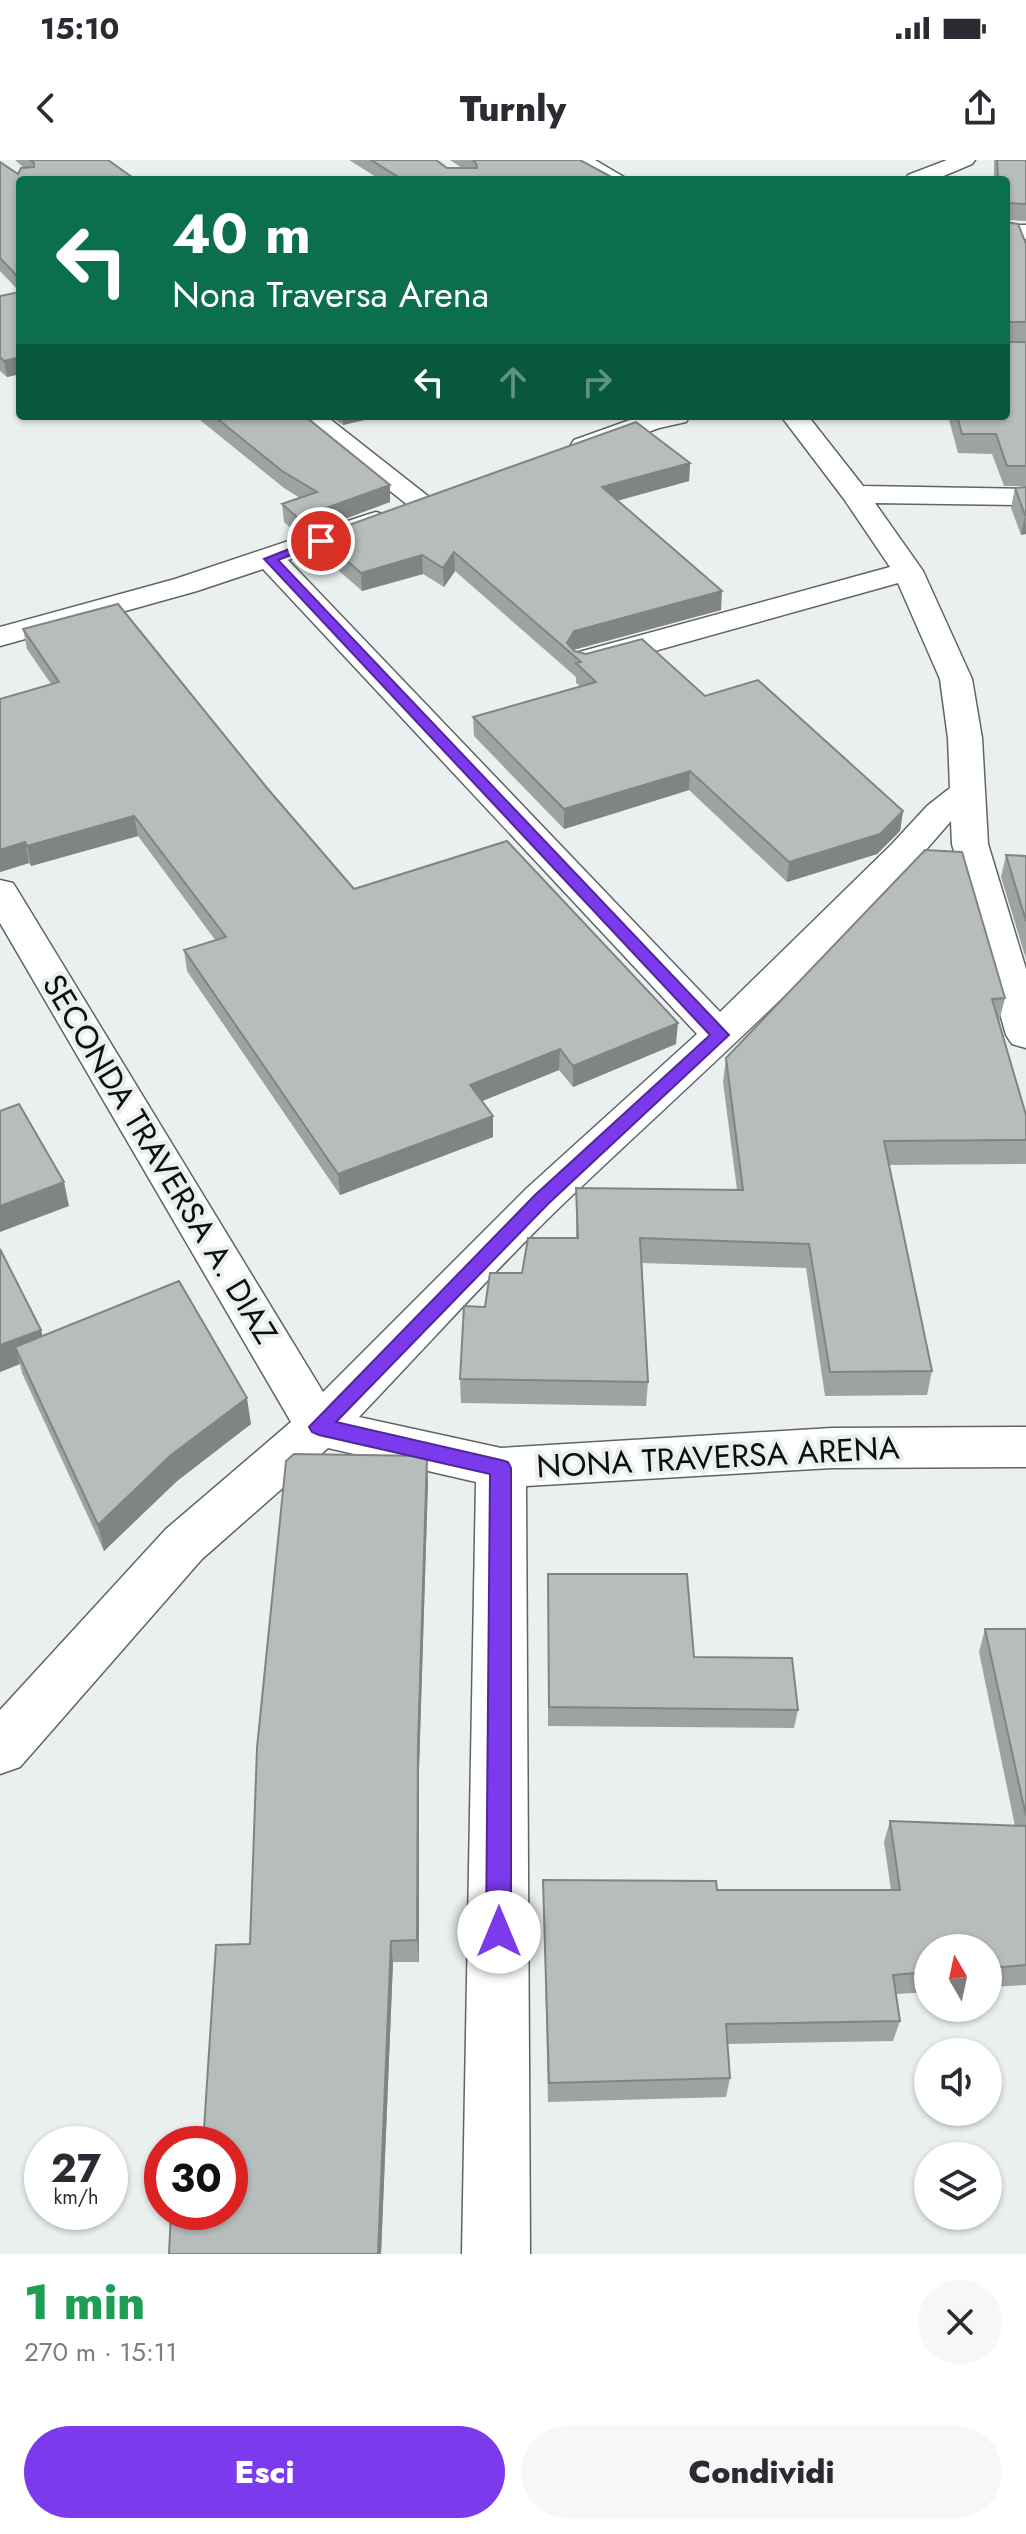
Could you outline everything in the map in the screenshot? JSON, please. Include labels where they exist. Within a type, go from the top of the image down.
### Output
[{"type":"street","points":[[579,160],[610,176]]},
{"type":"street","points":[[926,176],[965,160]]},
{"type":"street","points":[[0,637],[270,559],[436,500],[315,420]]},
{"type":"street","points":[[564,453],[657,420]]},
{"type":"street","points":[[797,420],[855,494],[908,571],[956,679],[969,791],[970,844],[1026,1035]]},
{"type":"street","points":[[855,494],[1026,497]]},
{"type":"street","points":[[270,559],[720,1035]]},
{"type":"street","points":[[585,660],[908,571]]},
{"type":"street","points":[[0,1749],[184,1544],[319,1427],[542,1199],[720,1035],[905,852],[939,813],[969,791]]},
{"type":"street","name":"SECONDA TRAVERSA A. DIAZ","points":[[0,891],[319,1427]]},
{"type":"street","name":"NONA TRAVERSA ARENA","points":[[319,1427],[501,1468],[832,1448],[1026,1447]]},
{"type":"street","points":[[496,2254],[501,1468]]},
{"type":"building","points":[[30,160],[108,160],[130,176],[16,176],[16,275],[0,258],[0,162],[18,174],[21,168],[34,167]]},
{"type":"building","points":[[371,160],[436,160],[447,168],[477,168],[472,160],[580,160],[610,176],[397,176]]},
{"type":"building","points":[[997,160],[1026,160],[1026,204],[1010,203],[1010,176],[998,176]]},
{"type":"building","points":[[1010,223],[1018,224],[1026,244],[1026,322],[1010,322]]},
{"type":"building","points":[[16,293],[16,358],[4,361],[0,357],[0,296]]},
{"type":"building","points":[[1010,342],[1026,342],[1026,466],[1007,466],[996,434],[962,434],[958,420],[1010,420]]},
{"type":"building","points":[[219,420],[310,420],[390,485],[298,518],[282,504],[317,492],[282,471]]},
{"type":"building","points":[[636,422],[690,463],[602,487],[722,591],[574,631],[567,643],[574,651],[586,654],[642,639],[705,696],[758,680],[903,811],[880,834],[789,862],[690,771],[564,809],[473,717],[596,682],[576,663],[581,662],[454,552],[443,568],[422,555],[361,573],[318,536]]},
{"type":"building","points":[[1026,487],[1026,515],[1025,515],[1015,488]]},
{"type":"building","points":[[118,604],[267,788],[354,889],[507,841],[678,1023],[573,1066],[560,1049],[470,1085],[493,1116],[338,1174],[184,950],[226,937],[134,816],[27,846],[25,842],[0,850],[0,699],[59,682],[23,629]]},
{"type":"building","points":[[925,850],[962,852],[1005,998],[992,999],[1026,1115],[1026,1140],[884,1141],[932,1371],[830,1372],[809,1244],[640,1238],[648,1382],[460,1379],[464,1306],[485,1307],[490,1273],[522,1273],[528,1238],[578,1238],[576,1188],[743,1190],[726,1058]]},
{"type":"building","points":[[1006,855],[1026,856],[1026,921]]},
{"type":"building","points":[[19,1104],[64,1182],[0,1206],[0,1111]]},
{"type":"building","points":[[0,1249],[41,1330],[0,1345]]},
{"type":"building","points":[[179,1281],[247,1398],[171,1455],[98,1525],[15,1347]]},
{"type":"building","points":[[294,1454],[427,1456],[418,1746],[417,1940],[391,1941],[378,2254],[169,2254],[170,2230],[248,2230],[248,2126],[204,2126],[216,1945],[250,1944],[257,1748],[286,1461]]},
{"type":"building","points":[[548,1574],[687,1574],[694,1657],[792,1658],[798,1710],[549,1707]]},
{"type":"building","points":[[985,1629],[1026,1629],[1026,1816]]},
{"type":"building","points":[[890,1821],[1026,1826],[1026,1965],[1002,1967],[1002,1934],[914,1934],[914,1973],[893,1975],[900,2021],[726,2024],[730,2078],[549,2083],[543,1880],[716,1881],[717,1890],[900,1890]]},
{"type":"route","points":[[321,541],[270,559],[720,1035],[542,1199],[319,1427],[501,1468],[499,1932]]}]
